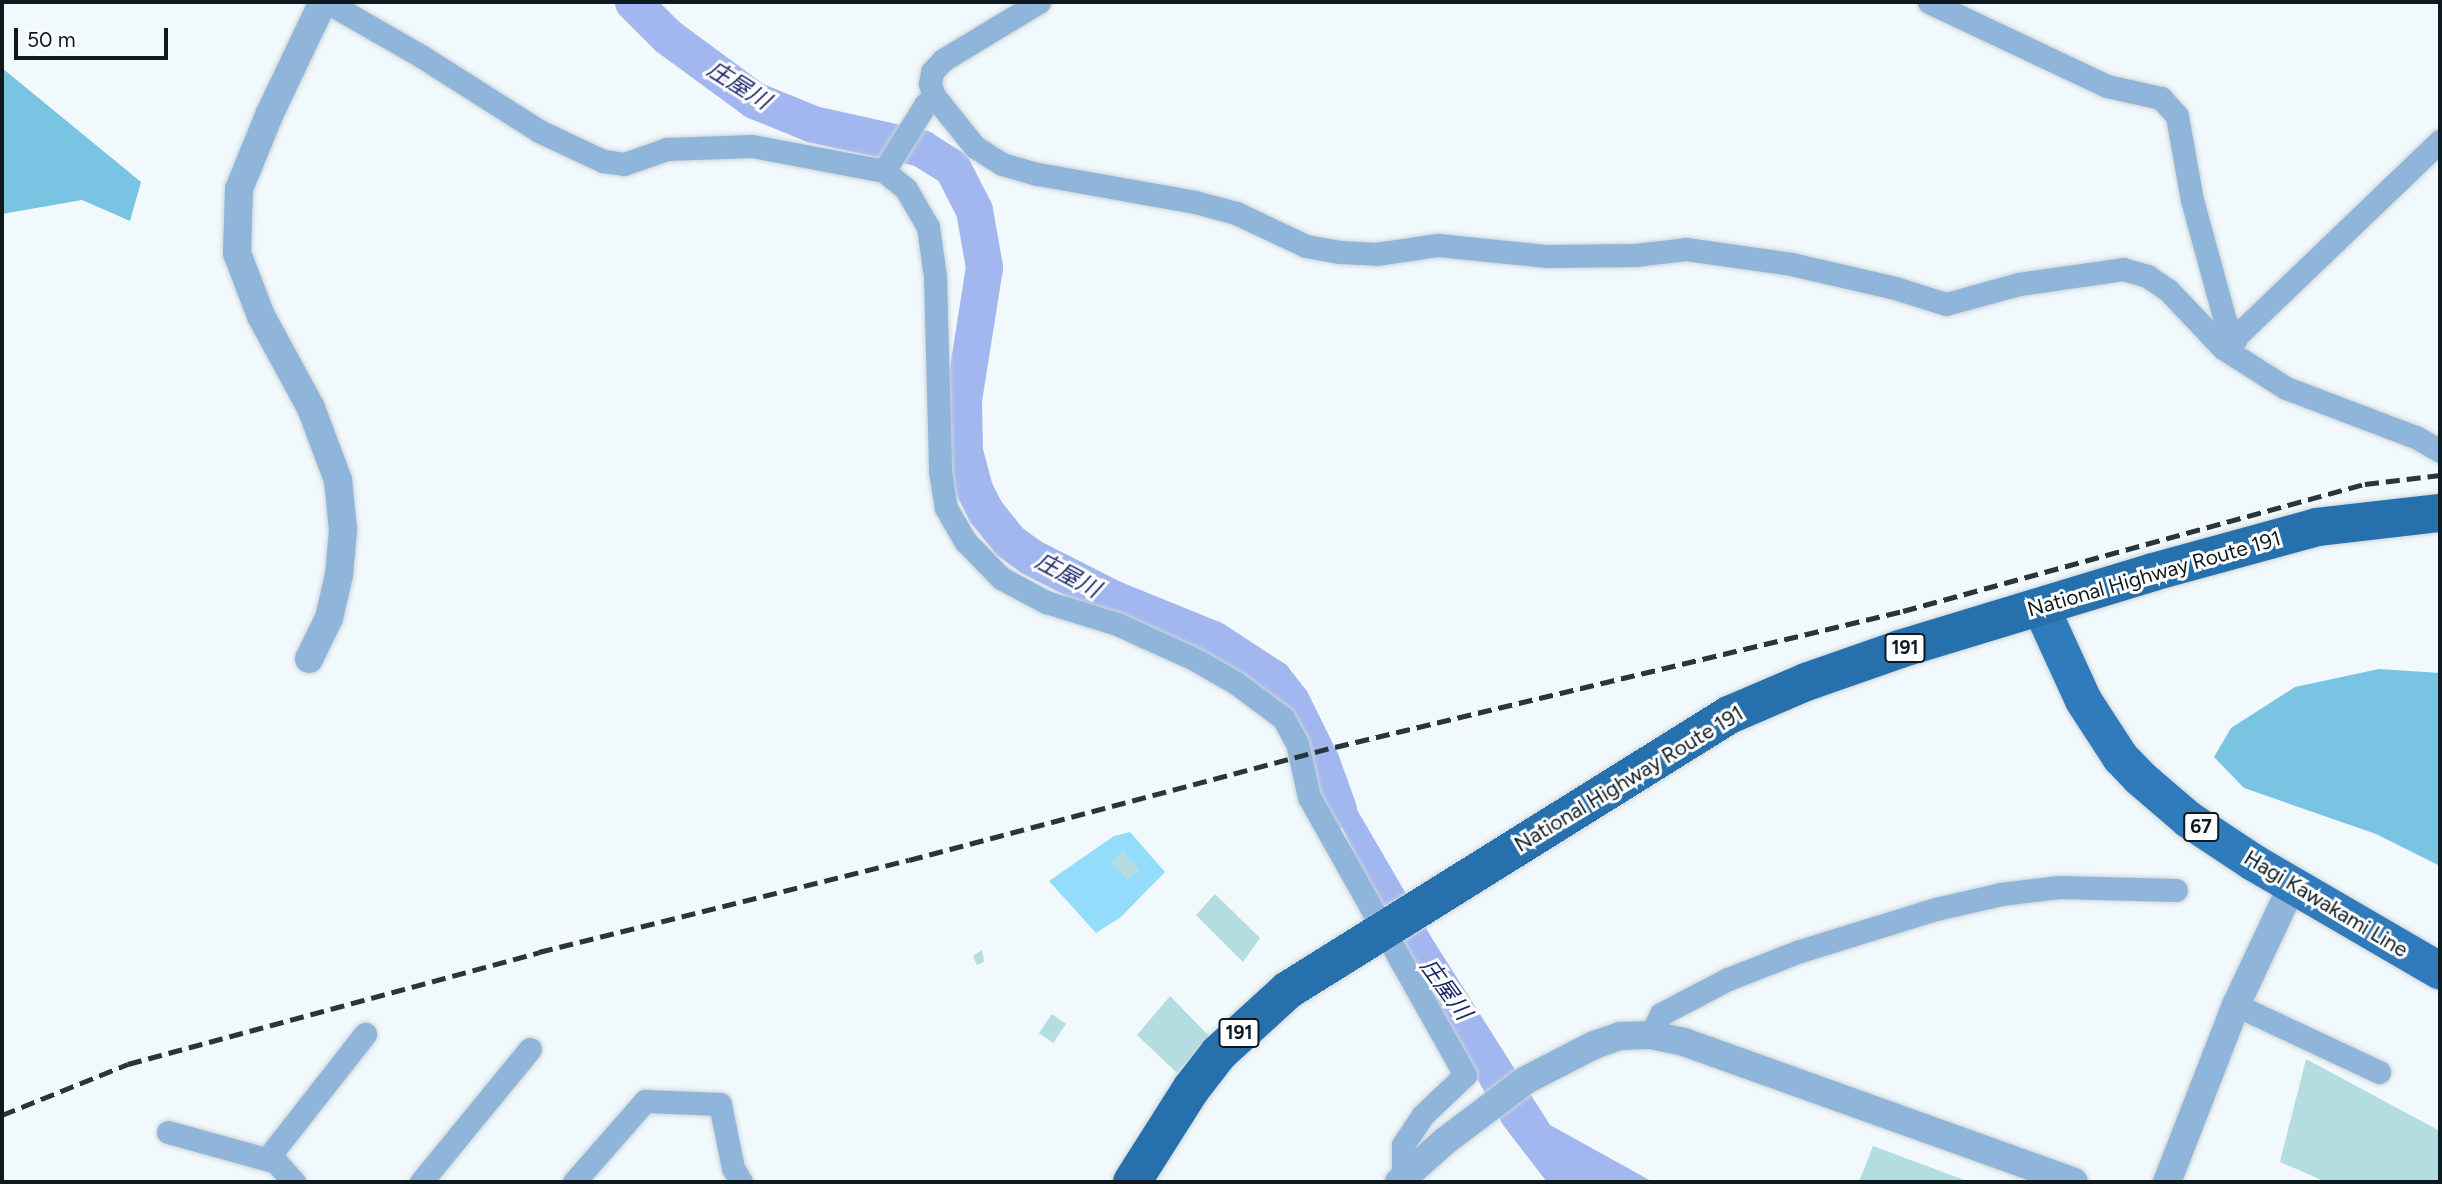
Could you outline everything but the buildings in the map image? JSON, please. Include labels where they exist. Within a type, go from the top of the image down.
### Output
[{"type":"highway","name":"National Highway Route 191","points":[[1132,1182],[1191,1088],[1219,1053],[1252,1019],[1288,990],[1729,715],[1806,682],[2040,606],[2317,527],[2440,513]]},
{"type":"main road","name":"Hagi Kawakami Line","points":[[2040,606],[2083,700],[2120,757],[2153,790],[2188,819],[2292,886],[2440,971]]},
{"type":"street","points":[[309,659],[329,618],[339,575],[343,530],[338,480],[311,408],[261,316],[237,253],[239,190],[270,113],[325,2],[421,56],[539,131],[603,161],[624,164],[667,149],[752,146],[884,170],[906,189],[928,227],[936,289],[940,471],[946,508],[966,542],[1001,578],[1046,601],[1116,624],[1194,659],[1237,683],[1283,718],[1297,743],[1309,797],[1398,923],[1465,1075],[1423,1115],[1403,1145],[1401,1180]]},
{"type":"street","points":[[1039,2],[943,60],[932,72],[930,84],[934,96],[975,147],[1002,164],[1038,174],[1195,202],[1236,213],[1306,246],[1376,254],[1438,245],[1547,256],[1635,255],[1686,249],[1791,264],[1895,288],[1946,304],[2019,284],[2123,269],[2147,276],[2168,290],[2286,388],[2416,437],[2440,451]]},
{"type":"street","points":[[1929,2],[2107,86],[2161,98],[2176,116],[2192,200],[2230,343]]},
{"type":"street","points":[[884,170],[925,105],[934,96]]},
{"type":"street","points":[[2230,343],[2440,141]]},
{"type":"street","points":[[2167,1182],[2236,1005],[2292,886]]},
{"type":"street","points":[[1651,1035],[1661,1014],[1728,979],[1811,947],[1936,909],[2001,894],[2059,887],[2176,890]]},
{"type":"street","points":[[2236,1005],[2379,1072]]},
{"type":"street","points":[[267,1159],[365,1034]]},
{"type":"street","points":[[1401,1180],[1526,1080],[1594,1045],[1620,1036],[1651,1035],[1684,1042],[2074,1182]]},
{"type":"street","points":[[421,1182],[530,1049]]},
{"type":"street","points":[[574,1182],[645,1101],[720,1104],[732,1177]]},
{"type":"street","points":[[168,1132],[276,1162],[294,1182]]},
{"type":"shaded area","points":[[2,68],[141,182],[130,221],[82,200],[2,214]]},
{"type":"shaded area","points":[[2379,669],[2440,673],[2440,866],[2376,834],[2244,788],[2214,757],[2231,728],[2295,687]]},
{"type":"shaded area","points":[[1130,832],[1165,872],[1121,917],[1096,933],[1049,881],[1114,836]]},
{"type":"water","points":[[1328,760],[1433,940],[1550,1125],[1653,1182],[1547,1182],[1503,1125],[1364,876],[1315,767]]},
{"type":"waterway","name":"庄屋川","points":[[633,2],[667,36],[754,100],[813,124],[921,148],[952,167],[974,210],[984,267],[963,400],[964,451],[974,489],[985,511],[1009,541],[1031,557],[1114,599],[1213,639],[1273,678],[1291,701],[1321,762],[1338,809]]},
{"type":"railway","points":[[2,1115],[128,1064],[539,952],[909,860],[1335,747],[1903,611],[2365,484],[2440,475]]}]
